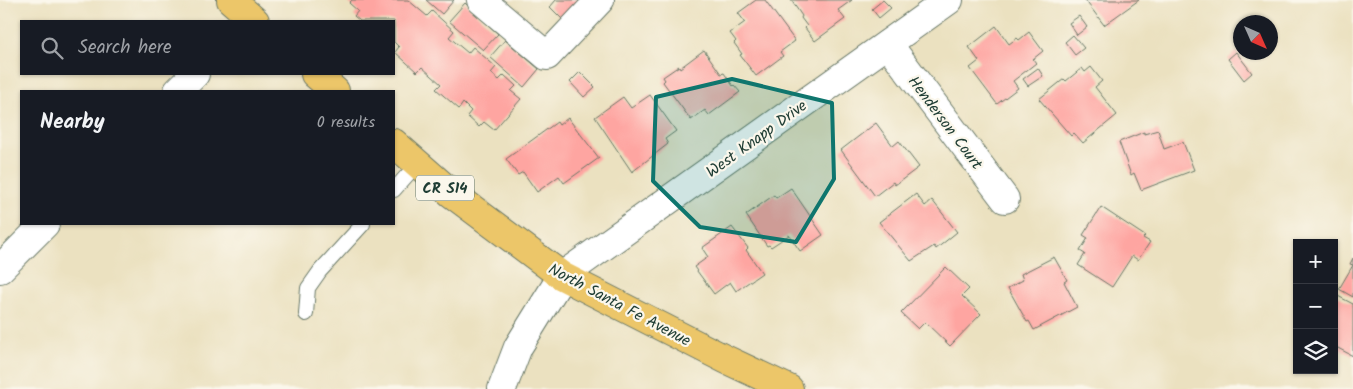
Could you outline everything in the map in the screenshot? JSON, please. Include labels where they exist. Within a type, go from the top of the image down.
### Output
[{"type":"main road","points":[[231,0],[251,20]]},
{"type":"main road","points":[[316,75],[334,90]]},
{"type":"main road","name":"North Santa Fe Avenue","points":[[395,144],[451,194],[562,276],[716,355],[789,389]]},
{"type":"street","points":[[481,0],[547,56],[600,0]]},
{"type":"street","name":"West Knapp Drive","points":[[562,276],[949,0]]},
{"type":"street","name":"Henderson Court","points":[[888,44],[1005,199]]},
{"type":"street","points":[[179,90],[194,75]]},
{"type":"street","points":[[0,269],[44,225]]},
{"type":"street","points":[[502,389],[518,347],[562,276]]},
{"type":"lane","points":[[395,189],[417,164]]},
{"type":"lane","points":[[306,314],[308,288],[320,271],[362,225]]},
{"type":"highlighted area","points":[[732,79],[832,103],[834,179],[796,242],[700,227],[653,181],[656,97]]},
{"type":"building","points":[[352,0],[408,0],[427,16],[432,11],[454,31],[449,37],[468,53],[473,47],[496,67],[491,73],[499,80],[504,75],[516,86],[511,91],[521,99],[494,130],[484,122],[479,127],[467,116],[471,111],[463,103],[459,109],[436,89],[441,84],[422,67],[417,72],[395,52],[399,47],[395,43],[395,20],[359,20],[354,16],[358,11],[349,3]]},
{"type":"building","points":[[426,0],[454,0],[442,14]]},
{"type":"building","points":[[556,0],[589,0],[566,23],[550,7]]},
{"type":"building","points":[[756,0],[765,0],[795,41],[780,52],[783,56],[756,76],[740,55],[742,54],[730,33],[745,22],[738,13]]},
{"type":"building","points":[[791,0],[852,0],[838,10],[845,19],[815,41],[805,28],[807,26],[801,18],[802,16]]},
{"type":"building","points":[[883,0],[891,8],[879,18],[872,9]]},
{"type":"building","points":[[1085,0],[1139,0],[1104,25]]},
{"type":"building","points":[[465,3],[498,34],[483,50],[449,21]]},
{"type":"building","points":[[1079,16],[1087,27],[1077,35],[1069,23]]},
{"type":"building","points":[[996,26],[1009,44],[1017,38],[1019,40],[1029,32],[1043,51],[1033,59],[1036,63],[1013,81],[1018,88],[997,104],[970,68],[979,61],[969,47]]},
{"type":"building","points":[[1073,35],[1084,48],[1075,55],[1065,42]]},
{"type":"building","points":[[505,40],[539,69],[524,87],[490,57]]},
{"type":"building","points":[[704,50],[721,74],[724,73],[740,92],[709,115],[705,110],[691,120],[663,82],[665,80],[663,77],[679,66],[680,68]]},
{"type":"building","points":[[1233,55],[1233,60],[1242,60],[1252,73],[1244,80],[1228,59]]},
{"type":"building","points":[[1091,67],[1102,81],[1095,87],[1117,115],[1083,143],[1074,133],[1071,136],[1039,99],[1064,79],[1066,81],[1082,68],[1085,72]]},
{"type":"building","points":[[1038,68],[1043,76],[1028,86],[1023,79]]},
{"type":"building","points":[[580,72],[595,87],[584,97],[570,82]]},
{"type":"building","points":[[650,95],[676,131],[665,139],[668,144],[632,172],[595,117],[623,97],[631,108]]},
{"type":"building","points":[[568,118],[599,158],[564,183],[559,176],[537,192],[523,172],[518,175],[506,159],[557,122],[559,125]]},
{"type":"building","points":[[876,123],[893,146],[899,141],[919,167],[895,185],[893,182],[875,196],[841,150]]},
{"type":"building","points":[[1158,130],[1164,149],[1183,142],[1194,170],[1141,190],[1134,173],[1131,175],[1119,142],[1144,132],[1144,134]]},
{"type":"building","points":[[791,188],[823,235],[800,251],[789,235],[771,247],[767,246],[746,215],[774,195],[776,198]]},
{"type":"building","points":[[916,194],[925,206],[932,200],[957,232],[936,249],[934,246],[911,261],[879,222]]},
{"type":"building","points":[[1101,207],[1145,236],[1143,238],[1150,242],[1138,260],[1132,256],[1112,287],[1078,265],[1085,254],[1080,251],[1088,238],[1083,235]]},
{"type":"building","points":[[732,227],[748,248],[746,250],[762,273],[736,291],[730,282],[714,294],[694,267],[708,257],[702,248]]},
{"type":"building","points":[[1054,257],[1067,280],[1064,282],[1077,307],[1034,330],[1029,321],[1027,322],[1008,288],[1023,280],[1021,274]]},
{"type":"building","points":[[1353,265],[1353,297],[1339,289]]},
{"type":"building","points":[[946,267],[969,289],[962,296],[981,314],[950,346],[925,322],[918,329],[901,313]]},
{"type":"building","points":[[1338,296],[1353,304],[1353,356],[1338,348]]}]
